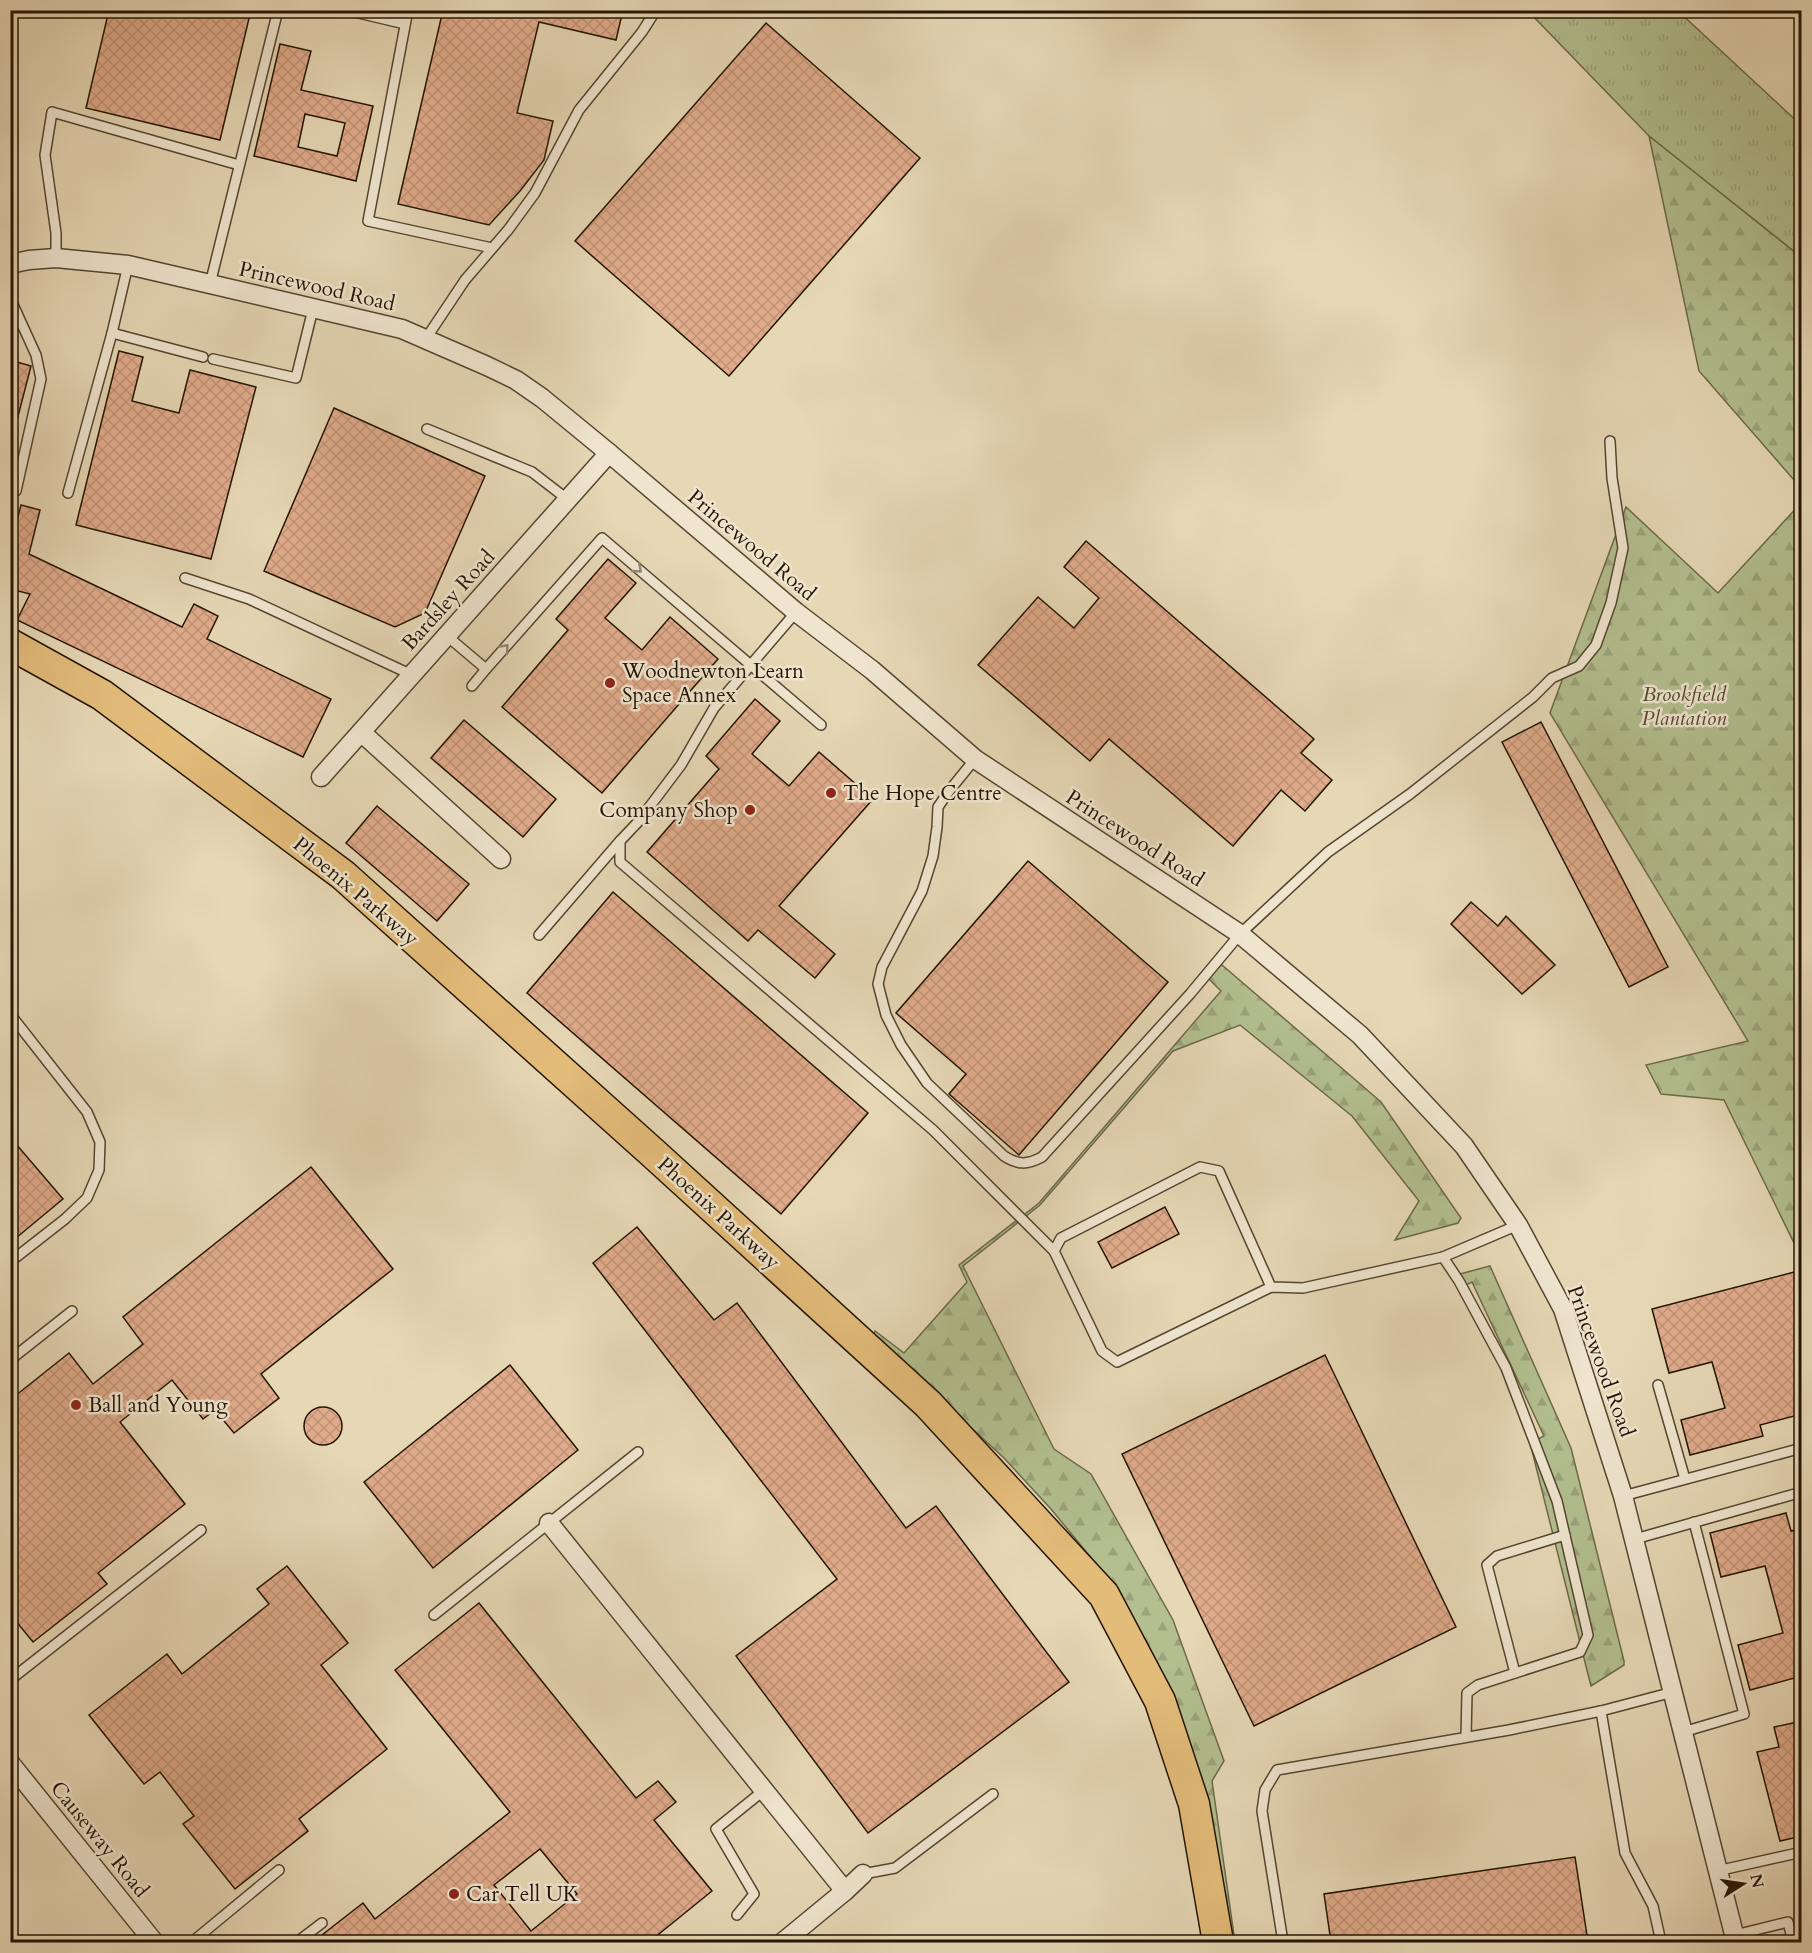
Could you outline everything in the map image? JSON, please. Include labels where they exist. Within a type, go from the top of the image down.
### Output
[{"type":"main road","name":"Phoenix Parkway","points":[[10,645],[102,695],[343,875],[928,1404],[1104,1595],[1160,1701],[1194,1804],[1218,1942]]},
{"type":"street","name":"Princewood Road","points":[[10,264],[56,258],[128,265],[402,329],[516,380],[542,398],[609,453],[796,612],[872,670],[975,759],[1240,934],[1360,1035],[1464,1146],[1518,1225],[1563,1309],[1635,1539],[1735,1939]]},
{"type":"street","name":"Bardsley Road","points":[[321,777],[609,453]]},
{"type":"street","points":[[361,732],[501,859]]},
{"type":"street","points":[[549,1524],[845,1891]]},
{"type":"street","name":"Causeway Road","points":[[10,1763],[154,1942]]},
{"type":"street","points":[[783,1942],[863,1874]]},
{"type":"lane","points":[[210,284],[278,10]]},
{"type":"lane","points":[[346,10],[405,24]]},
{"type":"lane","points":[[408,10],[368,221],[492,248]]},
{"type":"lane","points":[[425,340],[465,280],[508,230],[535,193],[579,110],[642,32],[656,10]]},
{"type":"lane","points":[[56,258],[56,233],[45,155],[52,112],[239,165]]},
{"type":"lane","points":[[69,493],[128,265]]},
{"type":"lane","points":[[10,298],[36,355],[41,379],[15,491]]},
{"type":"lane","points":[[213,359],[296,378],[313,309]]},
{"type":"lane","points":[[112,333],[203,357]]},
{"type":"lane","points":[[427,429],[532,472],[567,499]]},
{"type":"lane","points":[[975,759],[938,807],[933,856],[922,891],[882,968],[878,984],[886,1015],[901,1045],[927,1083],[996,1148],[1013,1162],[1022,1164],[1042,1157],[1190,994],[1240,934],[1328,852],[1410,794],[1533,697],[1552,678],[1579,666],[1596,645],[1611,603],[1623,548],[1612,478],[1610,441]]},
{"type":"lane","points":[[472,686],[602,538],[821,725]]},
{"type":"lane","points":[[185,578],[249,598],[412,675]]},
{"type":"lane","points":[[540,935],[638,822],[681,765],[714,708],[796,612]]},
{"type":"lane","points":[[447,636],[486,669]]},
{"type":"lane","points":[[620,841],[620,862],[933,1130],[1054,1251],[1102,1351],[1117,1362],[1271,1287],[1303,1288],[1443,1257],[1518,1225]]},
{"type":"lane","points":[[10,1014],[87,1112],[100,1142],[99,1170],[87,1198],[65,1219],[10,1262]]},
{"type":"lane","points":[[1054,1251],[1061,1238],[1200,1167],[1219,1171],[1271,1287]]},
{"type":"lane","points":[[1443,1257],[1459,1281],[1506,1368],[1557,1502],[1588,1635],[1580,1652],[1479,1685],[1467,1693],[1466,1737]]},
{"type":"lane","points":[[10,1360],[72,1311]]},
{"type":"lane","points":[[1658,1385],[1685,1479]]},
{"type":"lane","points":[[1623,1496],[1802,1448]]},
{"type":"lane","points":[[434,1615],[638,1452]]},
{"type":"lane","points":[[1635,1539],[1802,1492]]},
{"type":"lane","points":[[1683,1732],[1744,1714],[1694,1522]]},
{"type":"lane","points":[[10,1680],[201,1530]]},
{"type":"lane","points":[[1515,1673],[1487,1565],[1497,1556],[1565,1535]]},
{"type":"lane","points":[[1283,1942],[1262,1811],[1264,1791],[1277,1770],[1601,1712],[1673,1692]]},
{"type":"lane","points":[[1601,1712],[1625,1853],[1653,1906],[1660,1942]]},
{"type":"lane","points":[[737,1916],[754,1894],[716,1828],[763,1791]]},
{"type":"lane","points":[[863,1874],[895,1868],[993,1794]]},
{"type":"lane","points":[[1717,1871],[1802,1852]]},
{"type":"lane","points":[[192,1942],[279,1870]]},
{"type":"lane","points":[[1735,1939],[1788,1922],[1793,1942]]},
{"type":"lane","points":[[297,1942],[322,1923]]},
{"type":"green space","points":[[1528,11],[1678,11],[1801,125],[1801,257],[1649,136]]},
{"type":"green space","points":[[1649,136],[1801,257],[1801,488],[1699,371]]},
{"type":"green space","name":"Brookfield Plantation","points":[[1801,503],[1801,1241],[1794,1243],[1724,1100],[1661,1094],[1646,1065],[1748,1041],[1550,713],[1626,507],[1718,593]]},
{"type":"green space","points":[[1222,965],[1381,1102],[1461,1218],[1458,1223],[1395,1240],[1419,1201],[1352,1116],[1240,1025],[1173,1051],[1040,1205],[963,1266],[1054,1449],[1091,1474],[1173,1620],[1224,1761],[1212,1781],[1235,1942],[1222,1942],[1146,1652],[1097,1565],[1051,1509],[1004,1458],[873,1337],[875,1331],[904,1353],[967,1282],[959,1265],[1039,1203],[1221,991],[1206,976],[1212,969]]},
{"type":"green space","points":[[1490,1266],[1571,1448],[1624,1661],[1624,1665],[1591,1686],[1530,1443],[1544,1436],[1472,1282],[1458,1289],[1456,1275]]},
{"type":"building","points":[[109,10],[251,10],[220,140],[86,108]]},
{"type":"building","points":[[443,10],[623,10],[616,40],[539,22],[517,113],[553,121],[544,160],[489,225],[398,204]]},
{"type":"building","points":[[766,23],[920,158],[729,376],[575,241]]},
{"type":"building","points":[[280,44],[311,51],[301,90],[373,106],[356,181],[254,156]],"holes":[[[305,114],[345,123],[337,156],[298,147]]]},
{"type":"building","points":[[119,351],[143,357],[132,401],[179,413],[190,370],[256,387],[211,559],[76,525]]},
{"type":"building","points":[[10,360],[31,366],[16,424],[10,424]]},
{"type":"building","points":[[334,408],[485,476],[425,613],[395,627],[264,571]]},
{"type":"building","points":[[21,505],[40,510],[29,554],[182,627],[194,604],[218,616],[207,639],[331,699],[303,757],[17,620],[30,594],[10,589],[10,531],[14,532]]},
{"type":"building","points":[[1086,541],[1314,739],[1301,753],[1332,780],[1305,811],[1281,790],[1233,846],[1109,739],[1090,761],[978,665],[1038,597],[1074,628],[1099,598],[1064,567]]},
{"type":"building","name":"Woodnewton Learn Space Annex","points":[[608,559],[636,583],[605,618],[642,650],[670,617],[718,659],[602,793],[502,707],[568,630],[556,619]]},
{"type":"building","name":"Company Shop","points":[[755,699],[780,721],[752,754],[789,786],[819,752],[873,799],[779,906],[835,954],[815,978],[758,930],[748,941],[647,852],[719,769],[706,756]]},
{"type":"building","points":[[464,720],[556,799],[523,837],[431,758]]},
{"type":"building","points":[[1541,722],[1668,967],[1629,987],[1502,742]]},
{"type":"building","points":[[377,806],[469,884],[437,921],[346,843]]},
{"type":"building","points":[[1028,861],[1168,982],[1019,1155],[949,1094],[966,1074],[896,1013]]},
{"type":"building","points":[[613,892],[868,1113],[781,1214],[527,993]]},
{"type":"building","points":[[1471,902],[1498,926],[1506,916],[1555,965],[1522,994],[1451,924]]},
{"type":"building","points":[[10,1137],[63,1199],[10,1243]]},
{"type":"building","name":"Ball and Young","points":[[311,1167],[393,1269],[261,1374],[279,1398],[234,1433],[215,1410],[203,1419],[172,1380],[120,1422],[185,1504],[98,1573],[107,1584],[33,1642],[10,1614],[10,1400],[69,1353],[93,1384],[143,1344],[123,1317]]},
{"type":"building","points":[[1165,1207],[1179,1234],[1112,1268],[1098,1242]]},
{"type":"building","points":[[637,1227],[714,1320],[737,1303],[906,1528],[936,1506],[1069,1682],[868,1833],[736,1656],[837,1579],[593,1263]]},
{"type":"building","points":[[1802,1270],[1802,1414],[1760,1425],[1763,1436],[1690,1455],[1681,1420],[1725,1408],[1712,1362],[1669,1373],[1652,1309]]},
{"type":"building","points":[[1325,1355],[1456,1627],[1254,1726],[1122,1454]]},
{"type":"building","points":[[510,1365],[578,1450],[433,1568],[364,1482]]},
{"type":"building","points":[[323,1407],[336,1413],[342,1426],[336,1439],[323,1445],[310,1439],[304,1426],[310,1413]]},
{"type":"building","points":[[1786,1513],[1791,1531],[1802,1528],[1802,1676],[1750,1690],[1738,1645],[1783,1633],[1765,1566],[1721,1577],[1710,1533]]},
{"type":"building","points":[[287,1566],[348,1643],[321,1665],[387,1749],[299,1819],[308,1831],[235,1889],[183,1824],[194,1816],[160,1772],[144,1784],[89,1715],[167,1654],[182,1674],[269,1604],[257,1589]]},
{"type":"building","points":[[479,1603],[636,1798],[658,1781],[676,1802],[654,1820],[712,1891],[649,1942],[313,1942],[363,1903],[375,1919],[510,1812],[395,1670]],"holes":[[[540,1849],[577,1894],[531,1931],[494,1885]]]},
{"type":"building","points":[[1802,1721],[1802,1836],[1780,1841],[1757,1752],[1779,1747],[1774,1727]]},
{"type":"building","points":[[1575,1857],[1588,1942],[1331,1942],[1324,1894]]},
{"type":"place","name":"Woodnewton Learn Space Annex","points":[[610,683]]},
{"type":"place","name":"The Hope Centre","points":[[831,793]]},
{"type":"place","name":"Company Shop","points":[[750,810]]},
{"type":"place","name":"Ball and Young","points":[[76,1405]]},
{"type":"place","name":"Car Tell UK","points":[[454,1894]]}]
